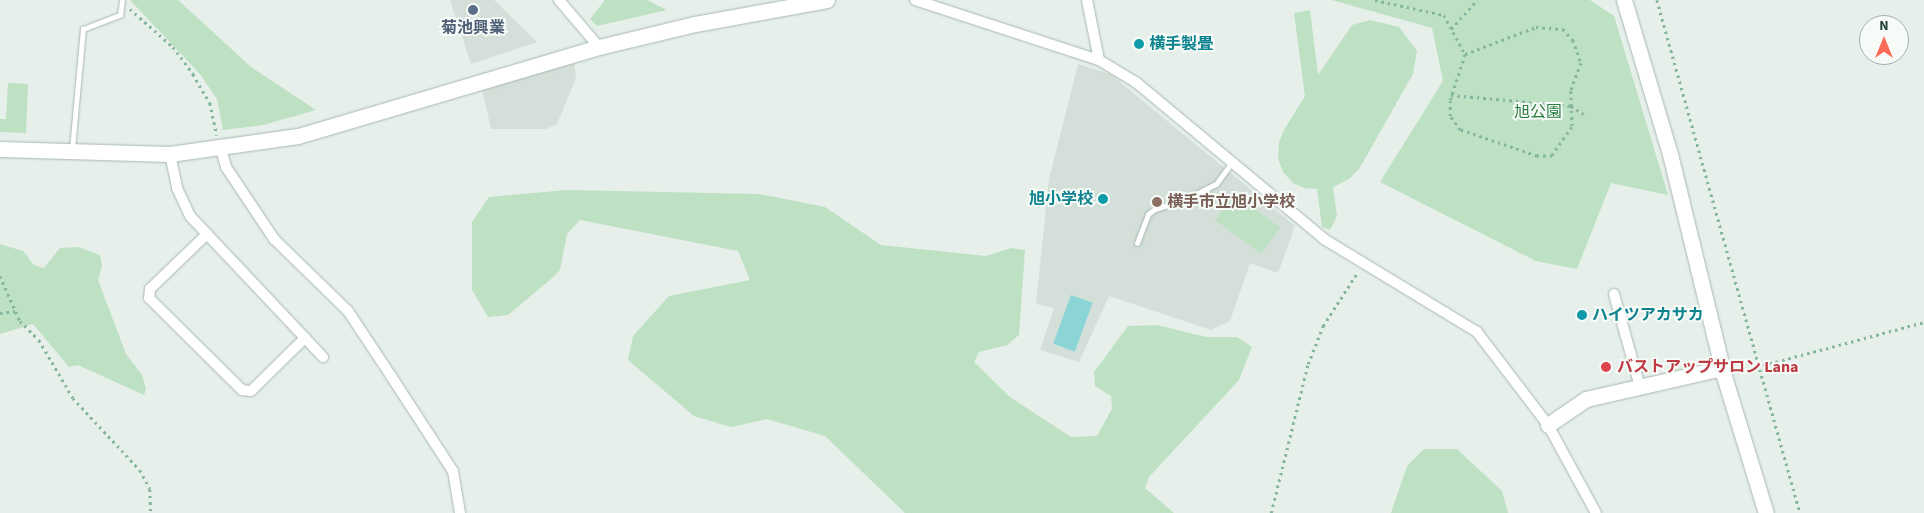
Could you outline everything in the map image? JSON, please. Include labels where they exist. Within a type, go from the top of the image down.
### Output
[{"type":"street","points":[[559,0],[599,47]]},
{"type":"street","points":[[0,149],[170,154],[298,136],[599,47],[695,24],[827,0]]},
{"type":"street","points":[[915,0],[1099,60],[1137,83],[1324,239],[1477,332],[1548,425],[1596,513]]},
{"type":"street","points":[[1087,0],[1099,60]]},
{"type":"street","points":[[1624,0],[1670,154],[1723,372],[1766,513]]},
{"type":"street","points":[[221,148],[226,168],[274,239],[348,311],[391,376],[453,471],[460,513]]},
{"type":"street","points":[[170,154],[177,188],[190,216],[323,357]]},
{"type":"street","points":[[206,234],[150,289],[149,298],[242,390],[251,391],[305,338]]},
{"type":"street","points":[[1614,294],[1640,387]]},
{"type":"street","points":[[1548,425],[1586,400],[1640,387],[1723,372]]},
{"type":"lane","points":[[72,151],[83,29],[120,15],[122,1]]},
{"type":"lane","points":[[1137,243],[1148,214],[1155,209],[1216,184],[1233,162]]},
{"type":"path","points":[[1375,0],[1444,15],[1465,54],[1451,95],[1450,116],[1460,130],[1537,156],[1552,156],[1572,127],[1571,91],[1580,63],[1574,40],[1563,29],[1536,27],[1465,54]]},
{"type":"path","points":[[1451,29],[1477,0]]},
{"type":"path","points":[[1657,0],[1800,513]]},
{"type":"path","points":[[122,1],[173,47],[194,74],[210,103],[221,148]]},
{"type":"path","points":[[1451,95],[1571,106],[1584,114]]},
{"type":"path","points":[[1271,513],[1308,364],[1323,326],[1363,263]]},
{"type":"path","points":[[0,276],[16,311],[39,340],[88,417],[140,470],[150,489],[151,513]]},
{"type":"path","points":[[0,314],[16,311]]},
{"type":"path","points":[[1723,372],[1759,366],[1924,322]]},
{"type":"shaded area","points":[[450,0],[494,0],[537,42],[471,64]]},
{"type":"shaded area","points":[[574,62],[576,78],[557,124],[546,129],[491,129],[482,89]]},
{"type":"shaded area","name":"横手市立旭小学校","points":[[1078,64],[1110,74],[1295,226],[1278,273],[1250,263],[1230,321],[1211,330],[1109,296],[1079,362],[1040,350],[1054,308],[1036,304],[1049,179]]},
{"type":"green space","points":[[130,0],[178,0],[251,67],[316,110],[263,125],[223,130],[217,99],[199,73]]},
{"type":"green space","points":[[605,0],[647,0],[667,10],[597,26],[590,19]]},
{"type":"green space","name":"旭公園","points":[[1332,0],[1590,0],[1614,16],[1668,195],[1611,183],[1577,269],[1536,261],[1380,182],[1443,81],[1432,28]]},
{"type":"green space","points":[[1310,10],[1318,75],[1352,25],[1370,20],[1399,27],[1417,51],[1413,74],[1359,169],[1349,179],[1333,187],[1337,216],[1330,230],[1322,227],[1317,189],[1304,188],[1293,183],[1283,172],[1278,158],[1279,142],[1284,130],[1305,96],[1294,13]]},
{"type":"green space","points":[[8,83],[28,84],[26,133],[0,132],[0,119],[6,119]]},
{"type":"green space","points":[[567,190],[759,194],[825,207],[881,245],[986,256],[1011,248],[1025,250],[1019,335],[1007,345],[979,352],[974,362],[1010,397],[1071,437],[1097,436],[1112,409],[1111,396],[1095,386],[1094,372],[1128,326],[1157,325],[1206,337],[1237,337],[1252,347],[1239,380],[1149,477],[1145,488],[1174,513],[905,513],[825,436],[767,419],[731,427],[694,416],[628,360],[633,336],[669,296],[750,280],[738,251],[580,220],[567,234],[560,270],[508,315],[488,317],[472,290],[472,222],[489,197]]},
{"type":"green space","points":[[1234,194],[1280,228],[1261,253],[1215,220]]},
{"type":"green space","points":[[0,244],[23,251],[34,265],[44,268],[60,248],[79,247],[100,255],[102,266],[98,280],[126,354],[142,375],[146,389],[144,395],[78,365],[69,367],[33,324],[0,334]]},
{"type":"green space","points":[[1424,449],[1457,449],[1502,491],[1508,513],[1391,513],[1407,466]]},
{"type":"water","points":[[1071,295],[1093,303],[1075,352],[1053,344]]},
{"type":"place","name":"菊池興業","points":[[473,10]]},
{"type":"place","name":"横手製畳","points":[[1139,44]]},
{"type":"place","name":"旭小学校","points":[[1103,199]]},
{"type":"place","name":"横手市立旭小学校","points":[[1157,202]]},
{"type":"place","name":"ハイツアカサカ","points":[[1582,315]]},
{"type":"place","name":"バストアップサロン Lana","points":[[1606,367]]}]
